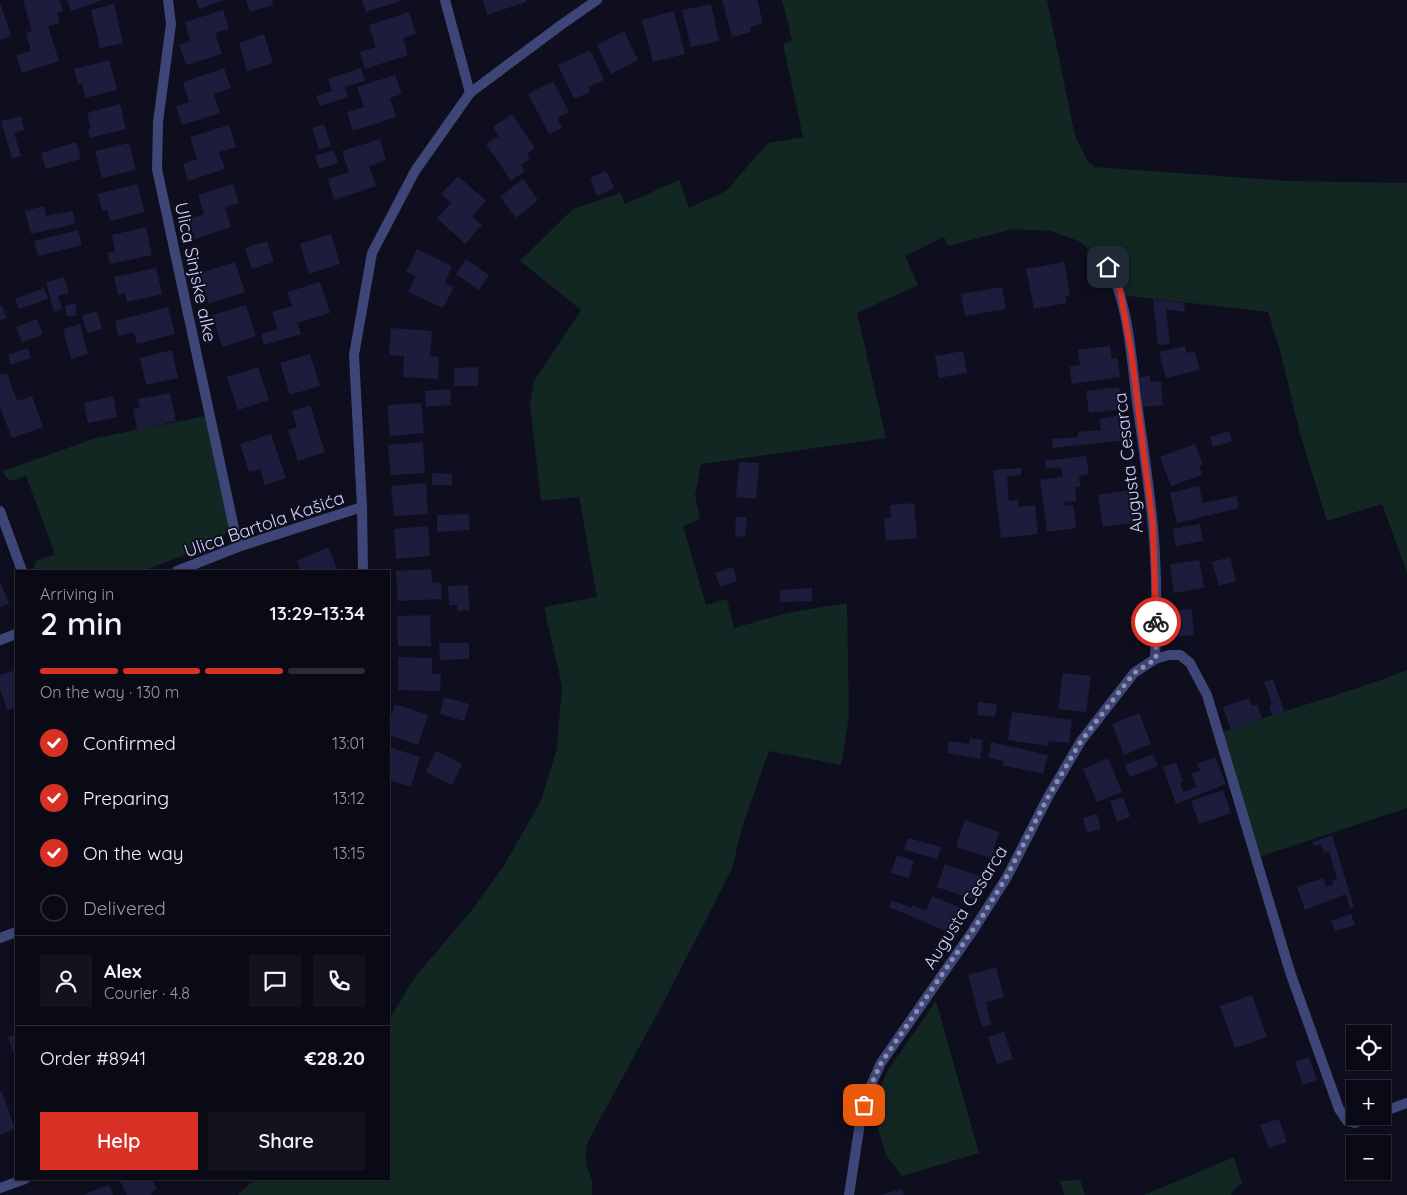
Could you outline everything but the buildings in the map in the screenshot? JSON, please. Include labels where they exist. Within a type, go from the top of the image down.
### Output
[{"type":"street","name":"Ulica Sinjske alke","points":[[168,0],[171,24],[158,122],[157,169],[238,547]]},
{"type":"street","points":[[445,0],[470,93]]},
{"type":"street","points":[[363,570],[362,507],[354,355],[372,253],[415,171],[470,93],[597,0]]},
{"type":"street","name":"Augusta Cesarca","points":[[1108,267],[1120,290],[1131,351],[1153,526],[1157,608],[1156,659]]},
{"type":"street","name":"Ulica Bartola Kašića","points":[[180,570],[238,547],[362,507]]},
{"type":"street","points":[[0,511],[22,570]]},
{"type":"street","points":[[0,640],[15,634]]},
{"type":"street","name":"Augusta Cesarca","points":[[850,1195],[861,1116],[867,1094],[881,1063],[968,939],[993,899],[1048,797],[1081,741],[1134,673],[1156,659],[1169,655],[1180,655],[1190,663],[1208,695],[1290,972],[1339,1109],[1346,1120]]},
{"type":"street","points":[[0,938],[15,932]]},
{"type":"street","points":[[1391,1109],[1407,1103]]},
{"type":"street","points":[[0,1188],[23,1180]]},
{"type":"green space","points":[[782,0],[1047,0],[1075,136],[1087,160],[1094,167],[1288,181],[1407,183],[1407,573],[1382,504],[1327,521],[1301,437],[1279,347],[1268,312],[1120,295],[1108,267],[1079,241],[1050,231],[1013,229],[948,246],[944,237],[905,256],[918,285],[857,313],[886,438],[701,464],[695,495],[700,519],[683,526],[706,605],[727,599],[734,628],[787,613],[847,603],[849,717],[841,765],[769,751],[742,827],[732,869],[586,1147],[586,1164],[592,1180],[592,1195],[238,1195],[254,1180],[390,1180],[390,1017],[416,976],[471,911],[503,867],[541,801],[557,748],[562,686],[544,607],[597,597],[579,497],[541,501],[530,404],[534,381],[581,310],[520,261],[573,209],[620,193],[625,204],[679,180],[689,208],[726,191],[768,143],[803,137],[783,44],[792,40]]},
{"type":"green space","points":[[206,416],[228,522],[228,529],[220,541],[146,570],[32,570],[36,561],[55,554],[26,476],[11,481],[5,476],[3,471],[96,438]]},
{"type":"green space","points":[[1407,670],[1407,808],[1256,858],[1219,734]]},
{"type":"green space","points":[[936,1001],[979,1153],[902,1176],[886,1155],[878,1129],[874,1102],[888,1070]]},
{"type":"green space","points":[[1234,1157],[1242,1183],[1231,1195],[1144,1195]]},
{"type":"green space","points":[[1080,1180],[1085,1195],[1064,1195],[1060,1181]]},
{"type":"way so far","points":[[864,1105],[881,1063],[983,915],[1007,876],[1048,797],[1081,741],[1134,673],[1156,659],[1156,622]]},
{"type":"route","points":[[1108,267],[1120,290],[1131,351],[1153,526],[1156,622]]}]
